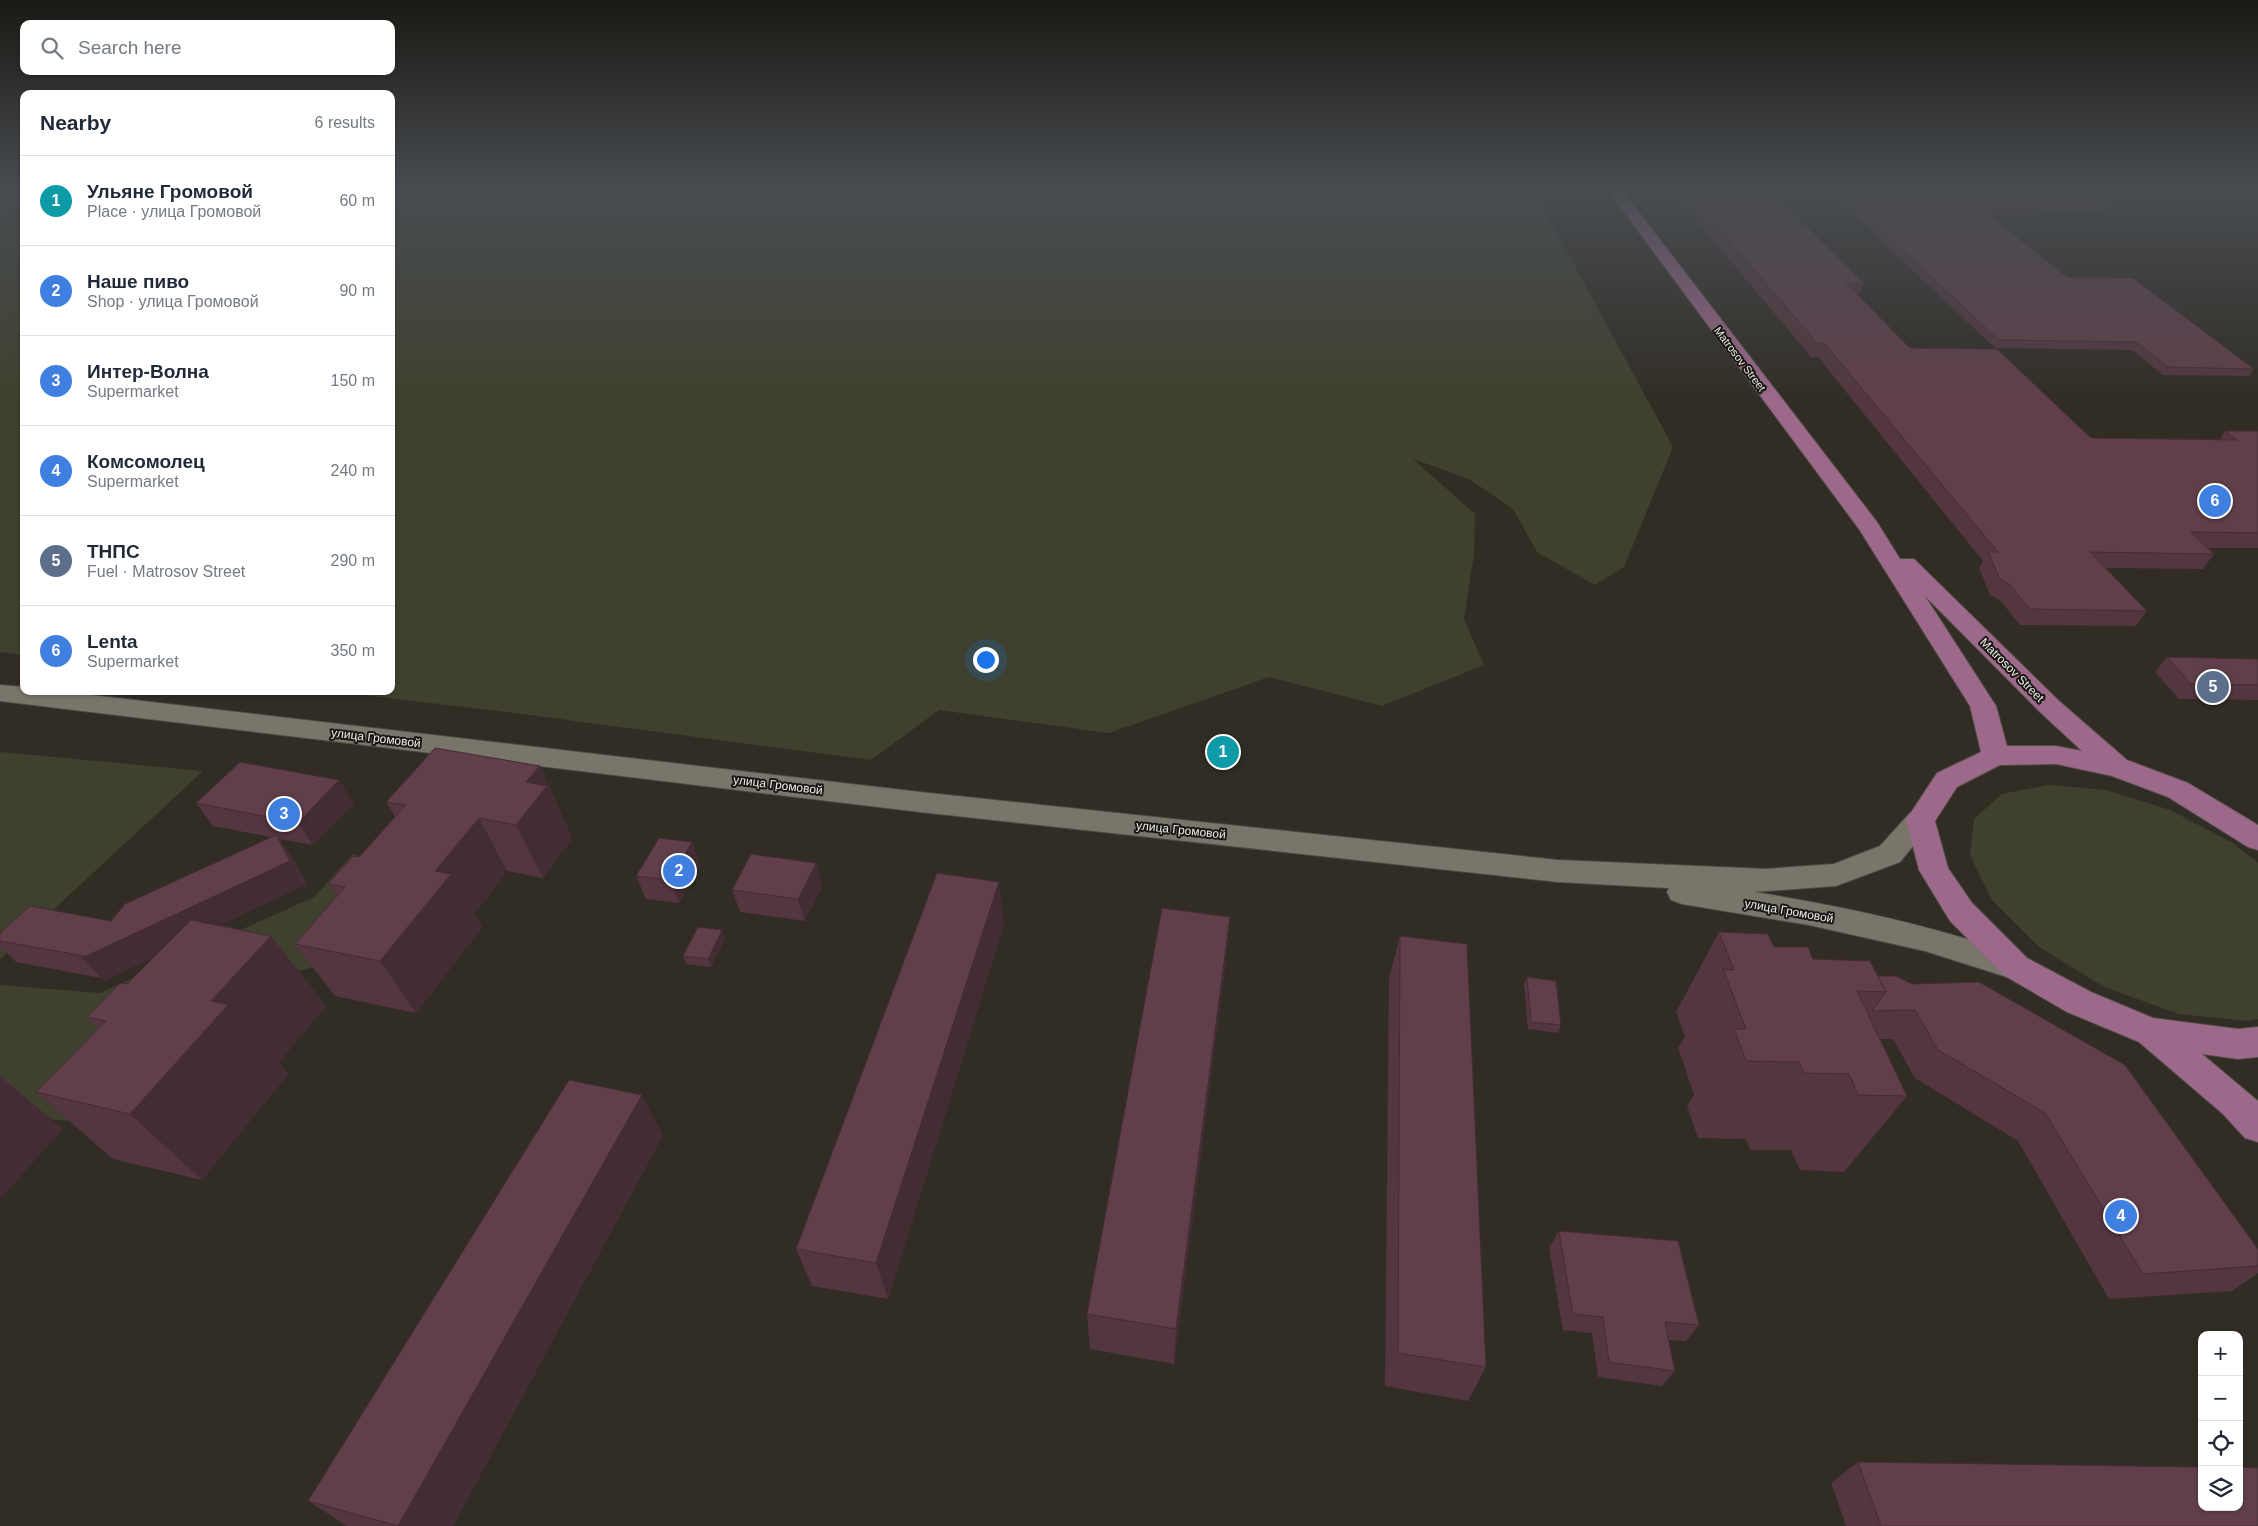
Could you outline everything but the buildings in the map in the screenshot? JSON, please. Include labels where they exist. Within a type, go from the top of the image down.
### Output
[{"type":"main road","name":"Matrosov Street","points":[[1668,260],[1869,527],[1983,706],[1996,756]]},
{"type":"main road","name":"Matrosov Street","points":[[1869,527],[2049,706],[2117,767]]},
{"type":"main road","name":"улица Громовой","points":[[0,693],[920,802],[1558,871],[1808,913],[1925,938],[2016,967]]},
{"type":"main road","points":[[2258,839],[2178,790],[2117,767],[2056,756],[1996,756],[1947,780],[1920,820],[1934,870],[1961,912],[2016,967],[2079,1002],[2151,1032],[2238,1044],[2258,1042]]},
{"type":"main road","name":"улица Громовой","points":[[1558,871],[1766,881],[1836,875],[1890,854],[1920,820]]},
{"type":"main road","points":[[2151,1032],[2236,1104],[2258,1126]]},
{"type":"green space","points":[[0,260],[20,260],[20,654],[0,652]]},
{"type":"green space","points":[[395,260],[1572,260],[1673,447],[1624,567],[1595,585],[1537,552],[1513,509],[1469,479],[1413,459],[1475,514],[1474,554],[1464,619],[1484,665],[1382,706],[1269,677],[1109,733],[939,710],[871,760],[363,695],[395,695]]},
{"type":"green space","points":[[0,752],[203,771],[0,959]]},
{"type":"green space","points":[[2048,785],[2106,790],[2170,810],[2233,843],[2258,863],[2258,1019],[2249,1021],[2179,1014],[2104,987],[2038,946],[1992,900],[1970,855],[1974,819],[2002,794]]},
{"type":"green space","points":[[353,854],[400,869],[313,967],[206,997],[97,1124],[0,1114],[0,985],[100,993],[314,897]]},
{"type":"place","name":"Lenta","points":[[2215,501]]},
{"type":"place","name":"ТНПС","points":[[2213,687]]},
{"type":"place","name":"Ульяне Громовой","points":[[1223,752]]},
{"type":"place","name":"Интер-Волна","points":[[284,814]]},
{"type":"place","name":"Наше пиво","points":[[679,871]]},
{"type":"place","name":"Комсомолец","points":[[2121,1216]]}]
